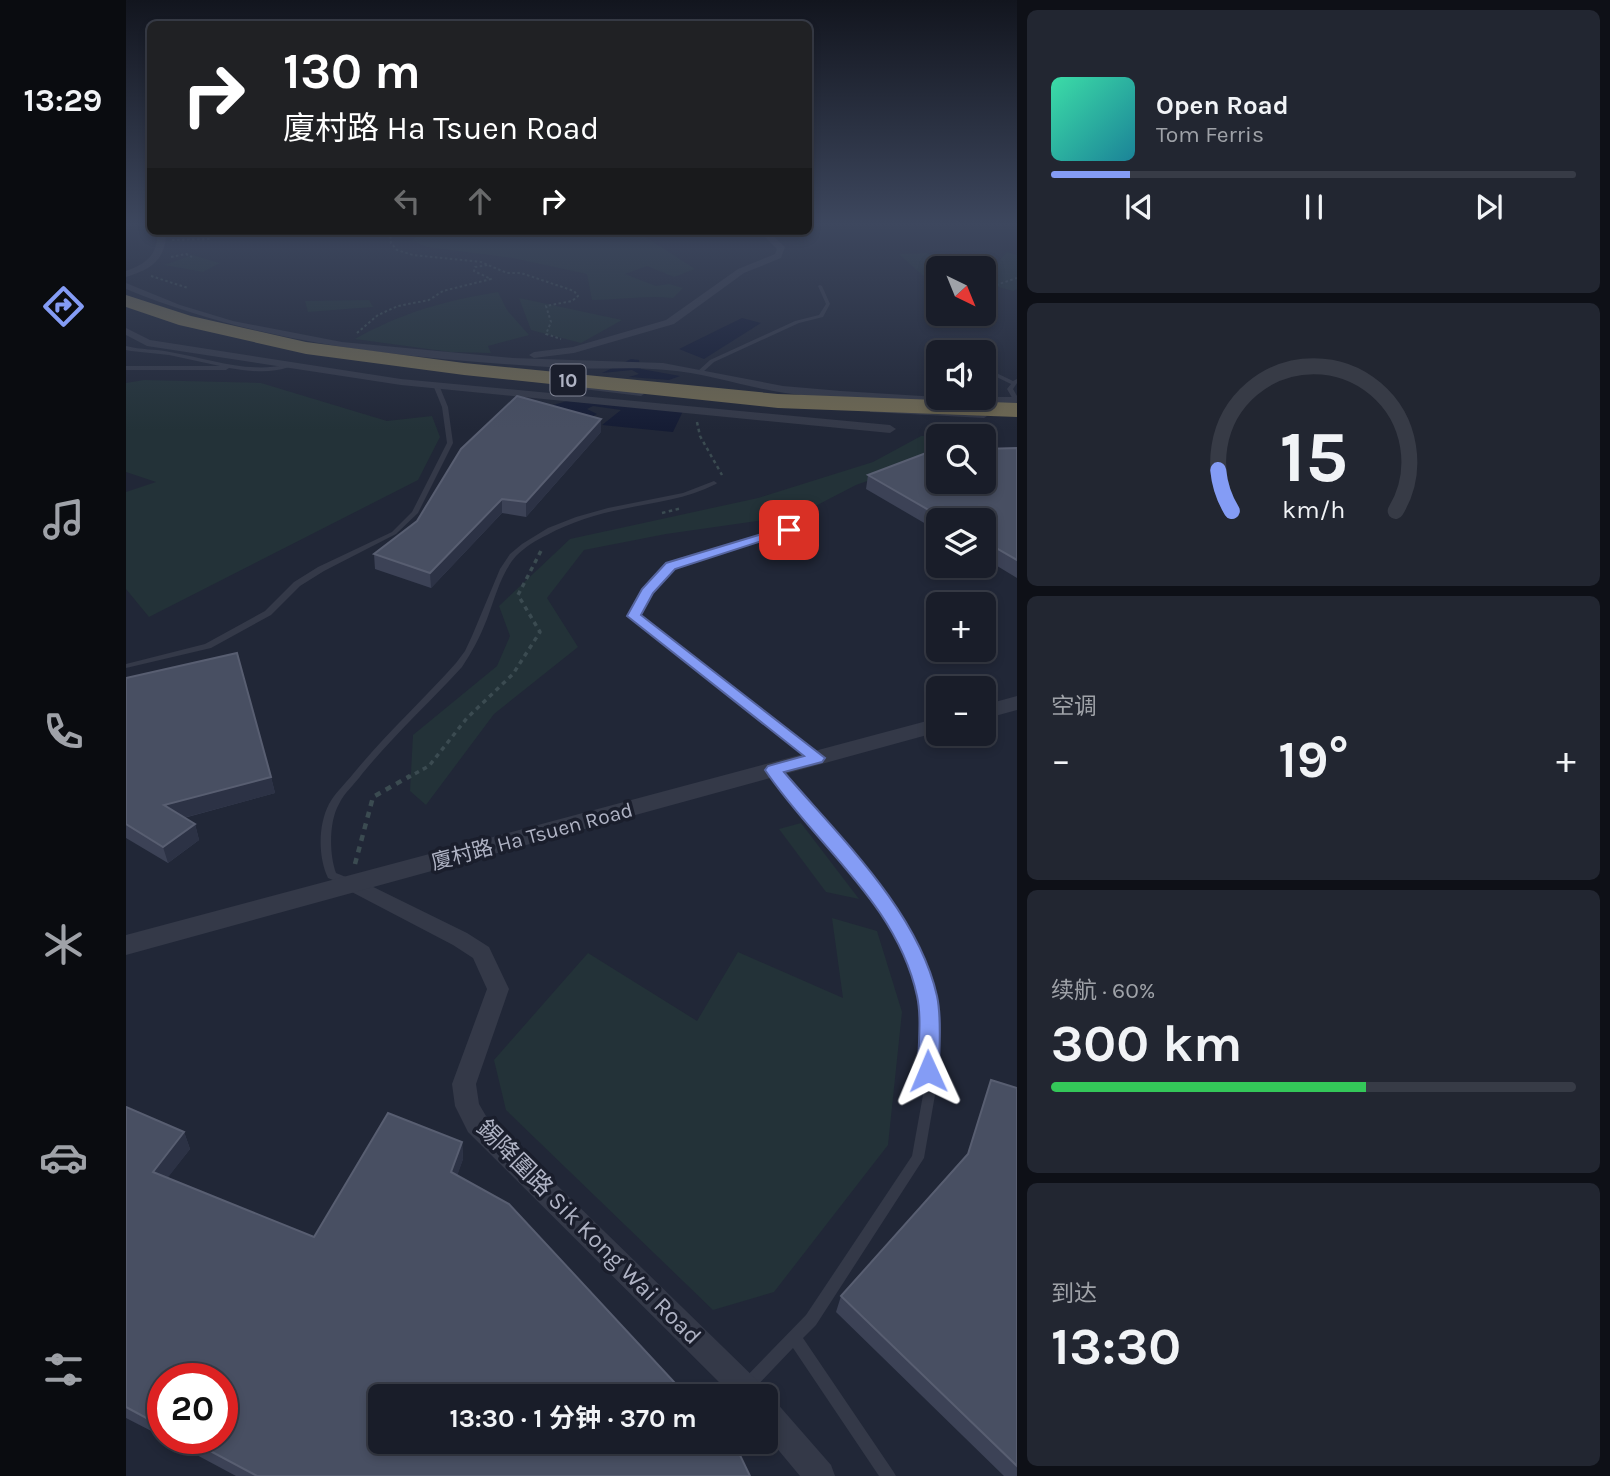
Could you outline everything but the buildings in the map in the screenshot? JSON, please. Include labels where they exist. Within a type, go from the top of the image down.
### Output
[{"type":"highway","name":"10","points":[[126,301],[186,321],[306,348],[464,369],[778,401],[1017,410]]},
{"type":"highway","name":"10","points":[[126,314],[188,334],[260,350],[397,370],[781,410],[1017,418]]},
{"type":"street","points":[[141,292],[193,312],[332,342],[462,358],[569,365],[662,366],[782,389],[1016,400]]},
{"type":"street","points":[[514,360],[583,347],[670,322],[712,292]]},
{"type":"street","points":[[126,331],[146,343],[186,347],[286,366],[436,385],[890,429]]},
{"type":"street","points":[[564,397],[577,387],[583,374],[569,365]]},
{"type":"street","points":[[996,709],[1017,703]]},
{"type":"street","name":"廈村路 Ha Tsuen Road","points":[[126,945],[926,727]]},
{"type":"street","name":"錫降圍路 Sik Kong Wai Road","points":[[353,884],[460,939],[481,953],[498,989],[464,1084],[467,1106],[477,1124],[740,1384]]},
{"type":"street","name":"錫降圍路 Sik Kong Wai Road","points":[[778,1426],[820,1476]]},
{"type":"lane","points":[[700,372],[712,361],[797,322],[821,316],[828,304],[823,292]]},
{"type":"lane","points":[[126,348],[206,359],[238,368]]},
{"type":"lane","points":[[126,368],[238,368],[260,371],[286,366]]},
{"type":"lane","points":[[996,374],[1015,381],[1010,389],[1016,400]]},
{"type":"lane","points":[[126,666],[208,646],[268,613],[297,584],[321,569],[394,533],[415,513],[450,443],[444,407],[436,385]]},
{"type":"lane","points":[[577,387],[781,407],[1017,418]]},
{"type":"lane","points":[[353,884],[332,875],[325,861],[332,806],[371,757],[460,664],[479,636],[490,601],[506,567],[521,548],[575,519],[608,509],[691,496],[714,483]]},
{"type":"lane","points":[[789,530],[671,566],[647,592],[634,616],[816,758]]},
{"type":"lane","points":[[763,1384],[794,1338],[811,1321],[918,1158],[929,1095],[927,998],[913,953],[869,882],[773,770]]},
{"type":"lane","points":[[794,1338],[888,1476]]},
{"type":"path","points":[[332,342],[352,336],[378,315],[398,306],[429,300],[442,292]]},
{"type":"path","points":[[576,292],[578,296],[572,301],[547,306],[551,322],[546,334],[583,347]]},
{"type":"path","points":[[695,410],[700,436],[725,481]]},
{"type":"path","points":[[660,513],[683,507]]},
{"type":"path","points":[[353,884],[353,872],[373,797],[429,766],[467,718],[513,674],[540,632],[518,595],[544,545]]},
{"type":"shaded area","points":[[498,292],[507,310],[529,335],[488,346],[491,353],[450,352],[355,339],[424,309]]},
{"type":"shaded area","points":[[590,292],[679,292],[673,298],[592,300]]},
{"type":"shaded area","points":[[519,298],[622,320],[581,343],[531,330]]},
{"type":"shaded area","points":[[369,300],[373,307],[308,312],[305,301]]},
{"type":"shaded area","points":[[144,380],[261,383],[387,421],[432,416],[440,437],[418,480],[149,617],[126,589],[126,492],[156,482],[126,472],[126,383]]},
{"type":"shaded area","points":[[921,436],[926,436],[926,460],[856,485],[798,515],[666,534],[584,550],[547,598],[578,647],[494,714],[426,805],[410,791],[413,735],[497,666],[510,636],[499,606],[570,539],[758,498],[873,462]]},
{"type":"shaded area","points":[[801,823],[859,899],[826,892],[779,829]]},
{"type":"shaded area","points":[[832,918],[877,931],[902,1012],[888,1145],[774,1292],[713,1310],[506,1110],[494,1060],[588,953],[697,1021],[738,952],[843,998]]},
{"type":"water","points":[[742,318],[761,323],[704,359],[679,349]]},
{"type":"water","points":[[631,359],[639,360],[641,369],[680,376],[669,380],[629,377],[639,374],[632,370],[602,373]]},
{"type":"water","points":[[567,401],[683,411],[673,432],[602,425],[621,410],[593,406],[587,409],[597,414],[586,420],[539,409]]},
{"type":"route","points":[[789,530],[671,566],[647,592],[634,616],[816,758],[773,770],[869,882],[913,953],[927,998],[928,1071]]}]
